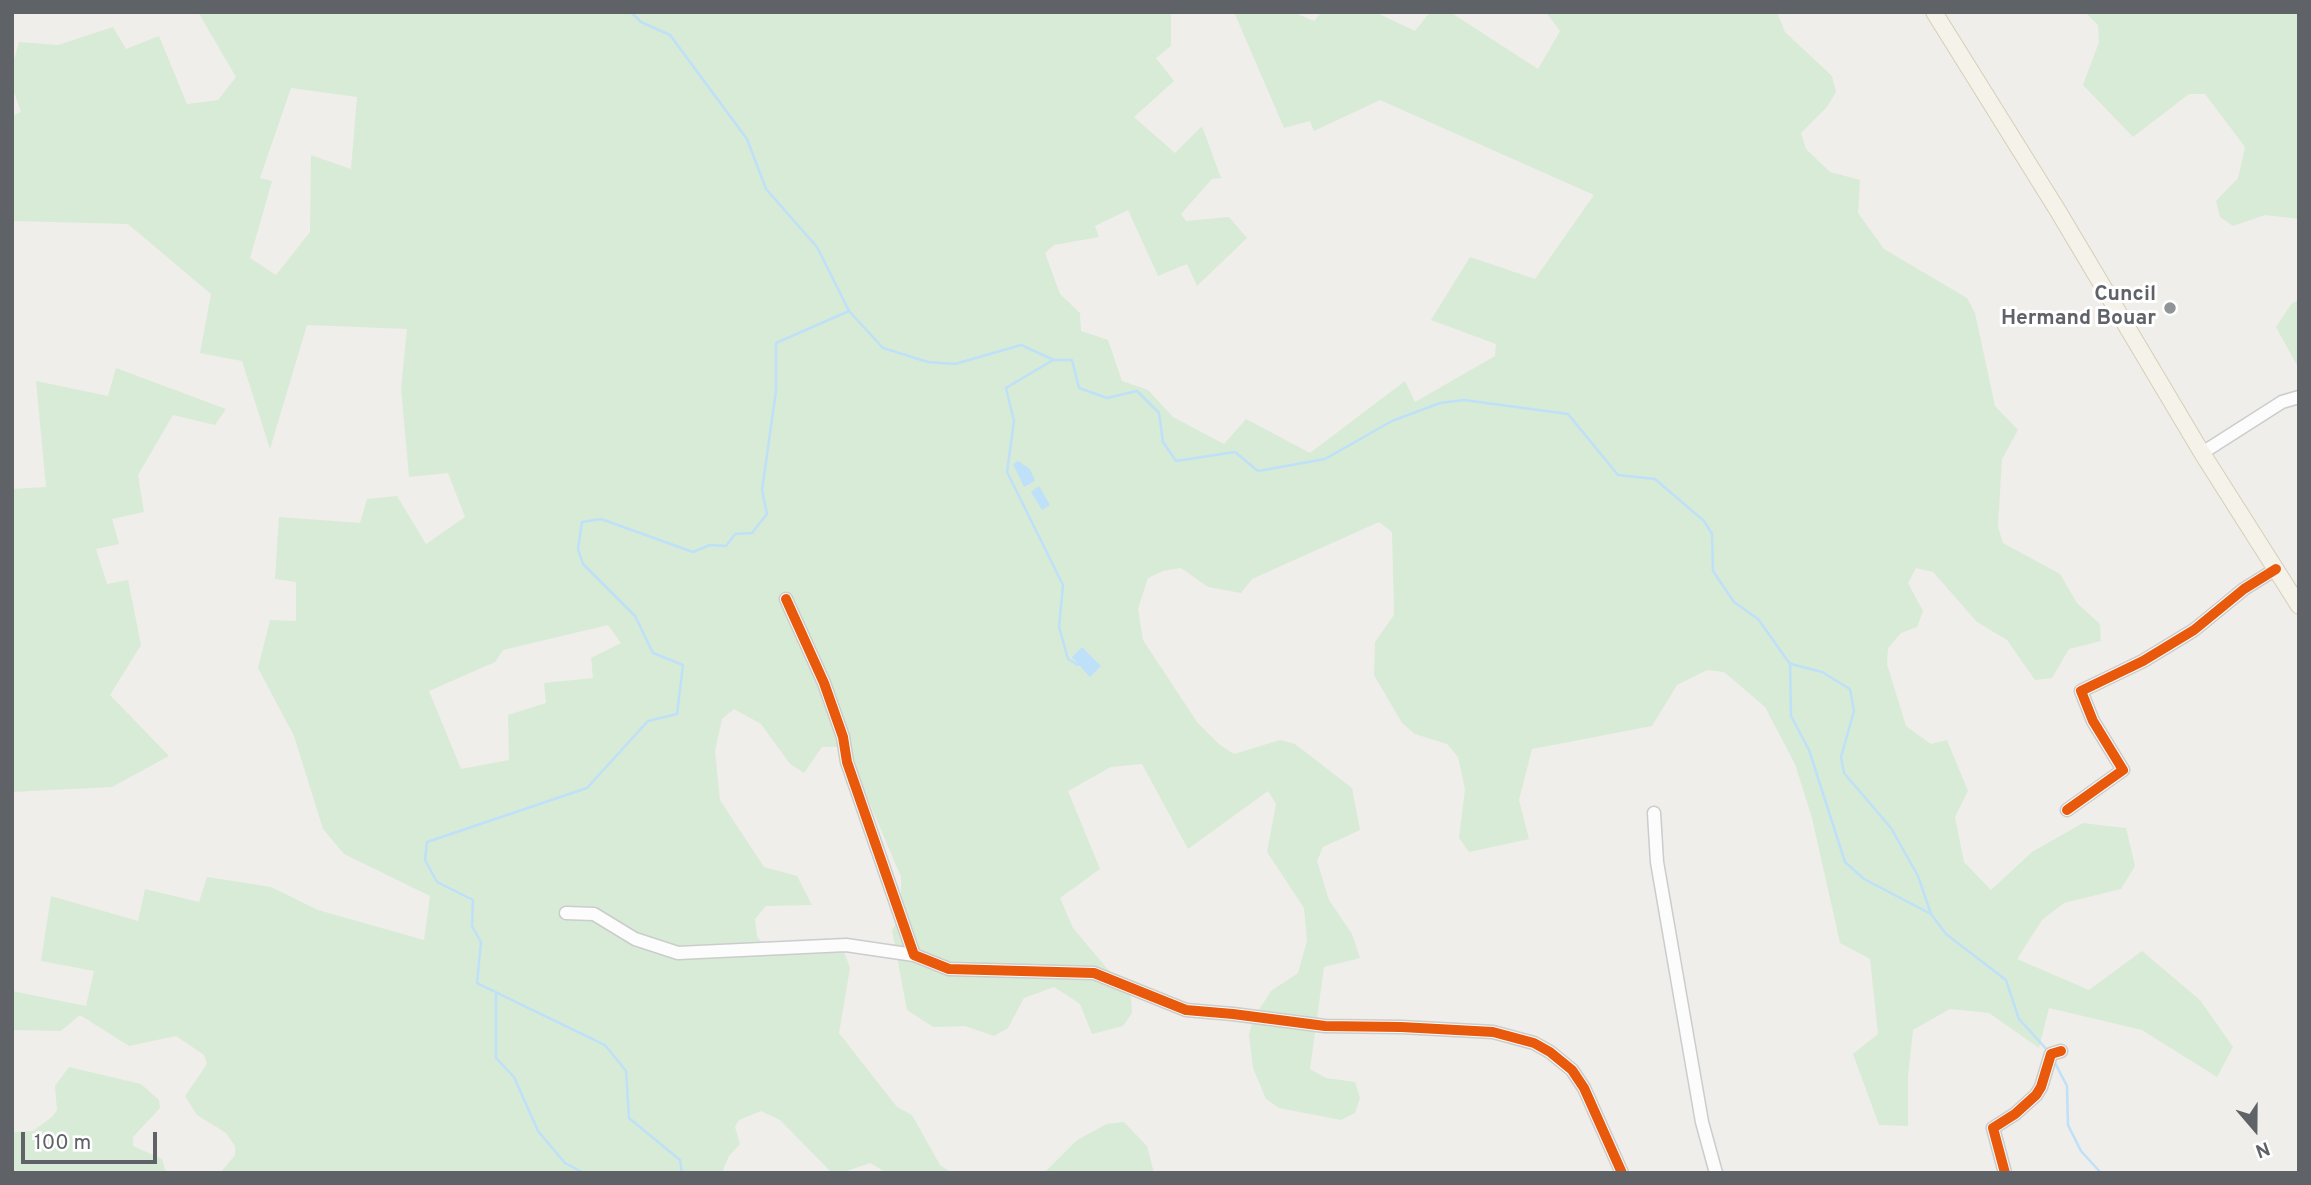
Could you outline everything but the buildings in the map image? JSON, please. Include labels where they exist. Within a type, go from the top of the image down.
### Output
[{"type":"main road","points":[[1934,12],[2058,211],[2202,453],[2299,606]]},
{"type":"street","points":[[2202,453],[2282,402],[2299,397]]},
{"type":"street","points":[[2067,810],[2123,769],[2093,721],[2081,691],[2143,661],[2194,630],[2244,589],[2276,569]]},
{"type":"street","points":[[786,599],[824,683],[843,737],[847,762],[914,955]]},
{"type":"street","points":[[1654,813],[1660,876],[1702,1122],[1716,1173]]},
{"type":"street","points":[[566,913],[594,914],[635,939],[678,953],[846,945],[914,955],[949,969],[1094,973],[1186,1010],[1325,1026],[1493,1032],[1534,1043],[1572,1070],[1584,1087],[1622,1173]]},
{"type":"street","points":[[2005,1173],[1993,1128],[2015,1114],[2035,1095],[2041,1087],[2051,1054],[2061,1051]]},
{"type":"green space","points":[[198,12],[1171,12],[1171,46],[1156,58],[1174,81],[1134,117],[1175,153],[1202,126],[1221,178],[1212,179],[1181,214],[1186,221],[1229,217],[1247,238],[1197,286],[1187,264],[1158,276],[1128,210],[1095,226],[1099,237],[1054,245],[1045,253],[1060,294],[1080,313],[1081,331],[1108,340],[1122,381],[1148,390],[1173,417],[1224,444],[1246,419],[1310,453],[1405,381],[1415,402],[1495,356],[1496,344],[1431,320],[1470,257],[1535,279],[1594,195],[1380,100],[1314,131],[1310,121],[1284,128],[1234,12],[1293,12],[1314,21],[1322,12],[1375,12],[1415,31],[1430,12],[1450,12],[1538,69],[1560,31],[1546,12],[1777,12],[1785,32],[1832,76],[1836,92],[1827,107],[1801,133],[1806,149],[1830,172],[1860,180],[1858,213],[1884,249],[1967,298],[1975,313],[1995,406],[2018,430],[2002,459],[1998,527],[2003,543],[2060,574],[2077,603],[2100,624],[2101,641],[2069,649],[2052,678],[2035,680],[2007,640],[1977,622],[1933,572],[1916,568],[1908,583],[1923,611],[1917,627],[1901,633],[1888,648],[1887,664],[1906,726],[1931,744],[1947,740],[1968,791],[1955,817],[1964,862],[1991,890],[2032,852],[2083,823],[2126,828],[2135,866],[2121,889],[2064,903],[2042,920],[2017,959],[2089,990],[2142,951],[2200,1000],[2233,1047],[2217,1077],[2142,1030],[2049,1008],[2039,1048],[1989,1013],[1950,1009],[1913,1030],[1908,1076],[1908,1126],[1879,1125],[1853,1054],[1878,1034],[1870,959],[1840,943],[1812,818],[1795,764],[1765,707],[1724,672],[1707,670],[1677,685],[1652,726],[1532,749],[1519,800],[1529,839],[1469,852],[1459,838],[1465,789],[1458,757],[1447,744],[1415,734],[1402,723],[1374,675],[1375,642],[1394,615],[1392,532],[1379,522],[1252,579],[1241,593],[1208,587],[1181,568],[1163,571],[1148,578],[1138,609],[1143,640],[1197,722],[1220,745],[1234,754],[1280,740],[1295,744],[1352,788],[1360,830],[1323,847],[1317,861],[1329,900],[1352,934],[1360,958],[1324,967],[1310,1069],[1326,1078],[1355,1082],[1360,1098],[1355,1113],[1341,1120],[1279,1108],[1266,1099],[1253,1068],[1249,1035],[1253,1019],[1271,991],[1298,973],[1307,941],[1304,908],[1267,852],[1276,804],[1268,791],[1188,849],[1142,764],[1111,767],[1068,791],[1100,869],[1060,898],[1073,928],[1131,997],[1132,1013],[1123,1026],[1092,1034],[1080,1004],[1054,987],[1024,998],[1008,1028],[994,1036],[965,1026],[933,1027],[907,1010],[892,930],[901,915],[901,877],[850,757],[838,747],[822,747],[804,773],[790,764],[761,724],[734,709],[722,719],[715,751],[720,800],[764,867],[797,876],[812,905],[766,906],[755,919],[757,936],[767,950],[832,942],[844,952],[850,968],[839,1033],[897,1107],[912,1115],[940,1165],[952,1173],[887,1173],[870,1163],[841,1173],[832,1173],[780,1120],[761,1111],[739,1120],[735,1127],[740,1144],[729,1156],[724,1173],[220,1173],[235,1155],[235,1146],[226,1133],[197,1115],[185,1096],[207,1064],[204,1055],[176,1036],[129,1046],[80,1015],[61,1031],[12,1030],[12,991],[86,1006],[94,971],[41,961],[51,896],[138,921],[145,889],[199,902],[207,877],[271,887],[318,910],[424,940],[430,896],[344,854],[323,829],[294,736],[258,668],[270,620],[296,621],[296,582],[275,579],[279,517],[360,523],[367,499],[397,496],[426,544],[465,517],[448,473],[409,477],[401,388],[407,329],[307,325],[270,449],[242,361],[200,353],[211,294],[128,224],[12,221],[12,116],[21,112],[12,86],[12,67],[19,42],[58,45],[113,27],[126,49],[159,36],[187,104],[218,100],[236,77]],"holes":[[[291,88],[357,97],[351,169],[311,155],[310,232],[276,275],[250,258],[272,181],[260,178]],[[608,625],[621,643],[591,658],[593,678],[544,683],[546,703],[508,715],[509,760],[461,769],[429,691],[495,662],[503,650]]]},
{"type":"green space","points":[[2085,12],[2299,12],[2299,219],[2265,215],[2233,226],[2220,217],[2216,201],[2238,178],[2245,147],[2205,94],[2189,94],[2133,137],[2083,85],[2099,42],[2098,25]]},
{"type":"green space","points":[[2299,300],[2299,369],[2276,327],[2292,303]]},
{"type":"green space","points":[[116,368],[226,409],[215,425],[173,415],[138,475],[144,512],[112,519],[119,544],[96,549],[107,584],[128,580],[141,645],[110,695],[169,756],[112,787],[12,792],[12,489],[46,487],[36,381],[108,396]]},
{"type":"green space","points":[[69,1067],[141,1084],[159,1100],[160,1108],[133,1137],[133,1146],[162,1159],[166,1173],[12,1173],[12,1132],[33,1131],[52,1117],[57,1110],[55,1086]]},
{"type":"green space","points":[[1124,1122],[1147,1146],[1154,1173],[1044,1173],[1077,1140],[1107,1124]]},
{"type":"water","points":[[1018,461],[1030,469],[1035,481],[1024,487],[1013,464]]},
{"type":"water","points":[[1039,486],[1050,505],[1042,510],[1031,492]]},
{"type":"water","points":[[1082,647],[1101,666],[1090,677],[1072,657]]},
{"type":"waterway","points":[[631,12],[641,22],[670,35],[747,139],[766,189],[817,247],[849,311],[776,343],[776,391],[762,490],[767,514],[752,533],[735,534],[726,546],[710,545],[693,552],[601,519],[582,522],[578,549],[583,564],[635,616],[653,653],[683,665],[677,714],[648,721],[587,788],[427,842],[425,860],[437,882],[473,900],[472,926],[481,942],[477,983],[605,1045],[626,1071],[629,1118],[680,1160],[682,1173]]},
{"type":"waterway","points":[[849,311],[883,348],[928,362],[955,364],[1021,345],[1054,360],[1072,360],[1079,388],[1107,398],[1137,391],[1159,413],[1163,442],[1176,461],[1235,452],[1258,471],[1325,459],[1392,421],[1440,403],[1464,400],[1568,414],[1618,475],[1655,479],[1704,521],[1712,534],[1713,571],[1734,602],[1758,619],[1790,664],[1791,716],[1809,750],[1845,862],[1864,879],[1931,914],[1946,934],[2006,980],[2019,1019],[2049,1052]]},
{"type":"waterway","points":[[1053,360],[1006,388],[1014,421],[1007,472],[1063,585],[1059,627],[1068,659],[1078,665]]},
{"type":"waterway","points":[[1791,664],[1822,672],[1850,689],[1854,711],[1841,757],[1844,773],[1891,828],[1918,876],[1931,914]]},
{"type":"waterway","points":[[496,994],[496,1058],[514,1077],[538,1131],[565,1163],[584,1173]]},
{"type":"waterway","points":[[2054,1061],[2067,1086],[2068,1125],[2081,1151],[2101,1173]]},
{"type":"cycle path","points":[[2067,810],[2123,770],[2093,721],[2081,691],[2143,661],[2194,630],[2244,589],[2276,569]]},
{"type":"cycle path","points":[[786,599],[824,683],[843,737],[847,762],[914,955],[949,969],[1094,973],[1186,1010],[1325,1026],[1493,1032],[1534,1043],[1572,1070],[1584,1088],[1622,1173]]},
{"type":"cycle path","points":[[2005,1173],[1993,1128],[2015,1114],[2036,1095],[2051,1054],[2061,1051]]},
{"type":"place","name":"Cuncil Hermand Bouar","points":[[2170,308]]}]
